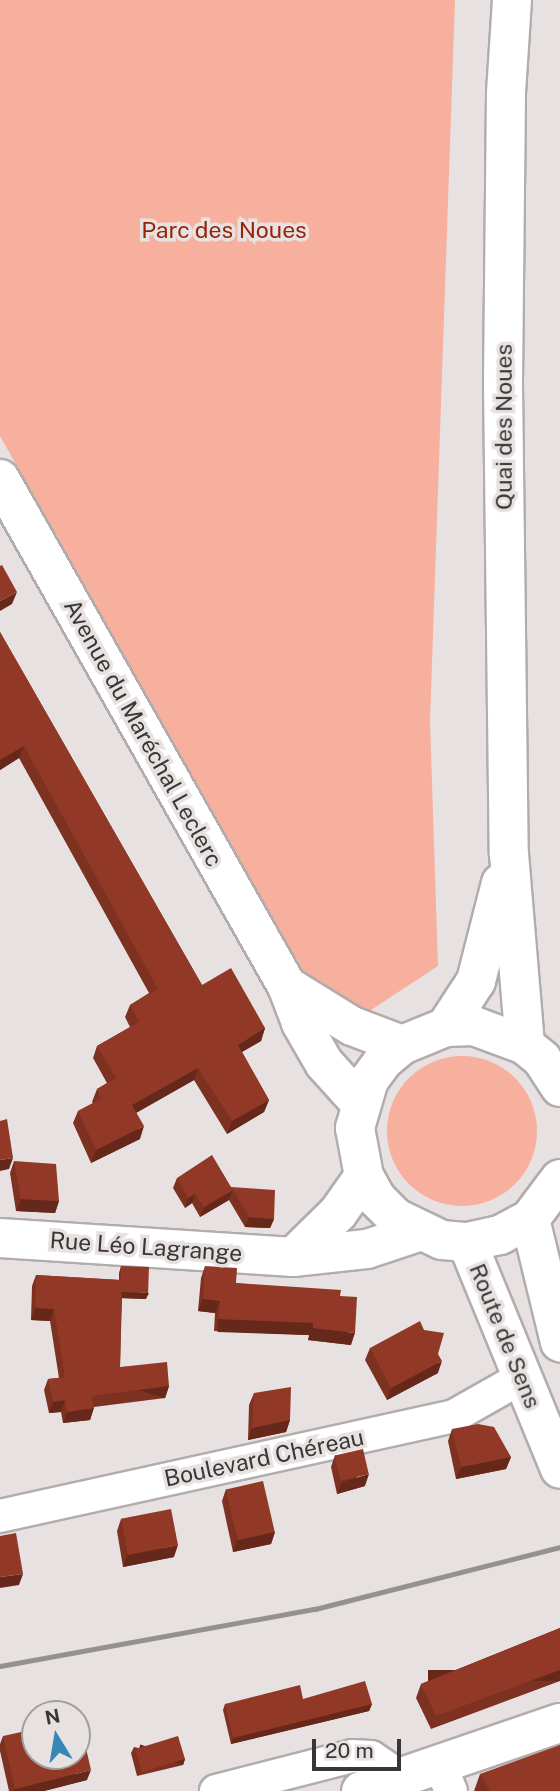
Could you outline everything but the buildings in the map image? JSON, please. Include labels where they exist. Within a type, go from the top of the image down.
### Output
[{"type":"main road","name":"Quai des Noues","points":[[509,854],[503,385],[506,94],[512,0]]},
{"type":"main road","name":"Avenue du Maréchal Leclerc","points":[[0,479],[287,986],[301,1023],[324,1063],[360,1103]]},
{"type":"main road","points":[[446,1027],[476,981],[509,854]]},
{"type":"main road","points":[[509,854],[525,1045]]},
{"type":"main road","points":[[287,986],[352,1026],[402,1045]]},
{"type":"main road","points":[[558,1080],[525,1045],[474,1026],[446,1027],[402,1045],[369,1080],[360,1103],[355,1128],[364,1176],[396,1218],[418,1232],[467,1242],[500,1235],[530,1219],[560,1179]]},
{"type":"main road","points":[[293,1257],[338,1213],[364,1176]]},
{"type":"main road","points":[[530,1219],[560,1342]]},
{"type":"main road","name":"Rue Léo Lagrange","points":[[0,1238],[293,1257],[357,1251],[418,1232]]},
{"type":"main road","name":"Route de Sens","points":[[467,1242],[519,1378],[560,1469]]},
{"type":"main road","points":[[361,1791],[401,1777],[446,1777],[560,1723]]},
{"type":"street","name":"Boulevard Chéreau","points":[[0,1516],[454,1416],[519,1378]]},
{"type":"street","points":[[216,1791],[352,1756],[371,1757],[401,1777]]},
{"type":"green space","name":"Parc des Noues","points":[[0,0],[455,0],[430,721],[438,966],[336,1033],[0,436]]},
{"type":"green space","points":[[462,1056],[491,1062],[515,1078],[531,1102],[537,1131],[531,1160],[515,1184],[491,1200],[462,1206],[433,1200],[409,1184],[393,1160],[387,1131],[393,1102],[409,1078],[433,1062]]},
{"type":"railway","points":[[0,1666],[315,1609],[560,1547]]}]
